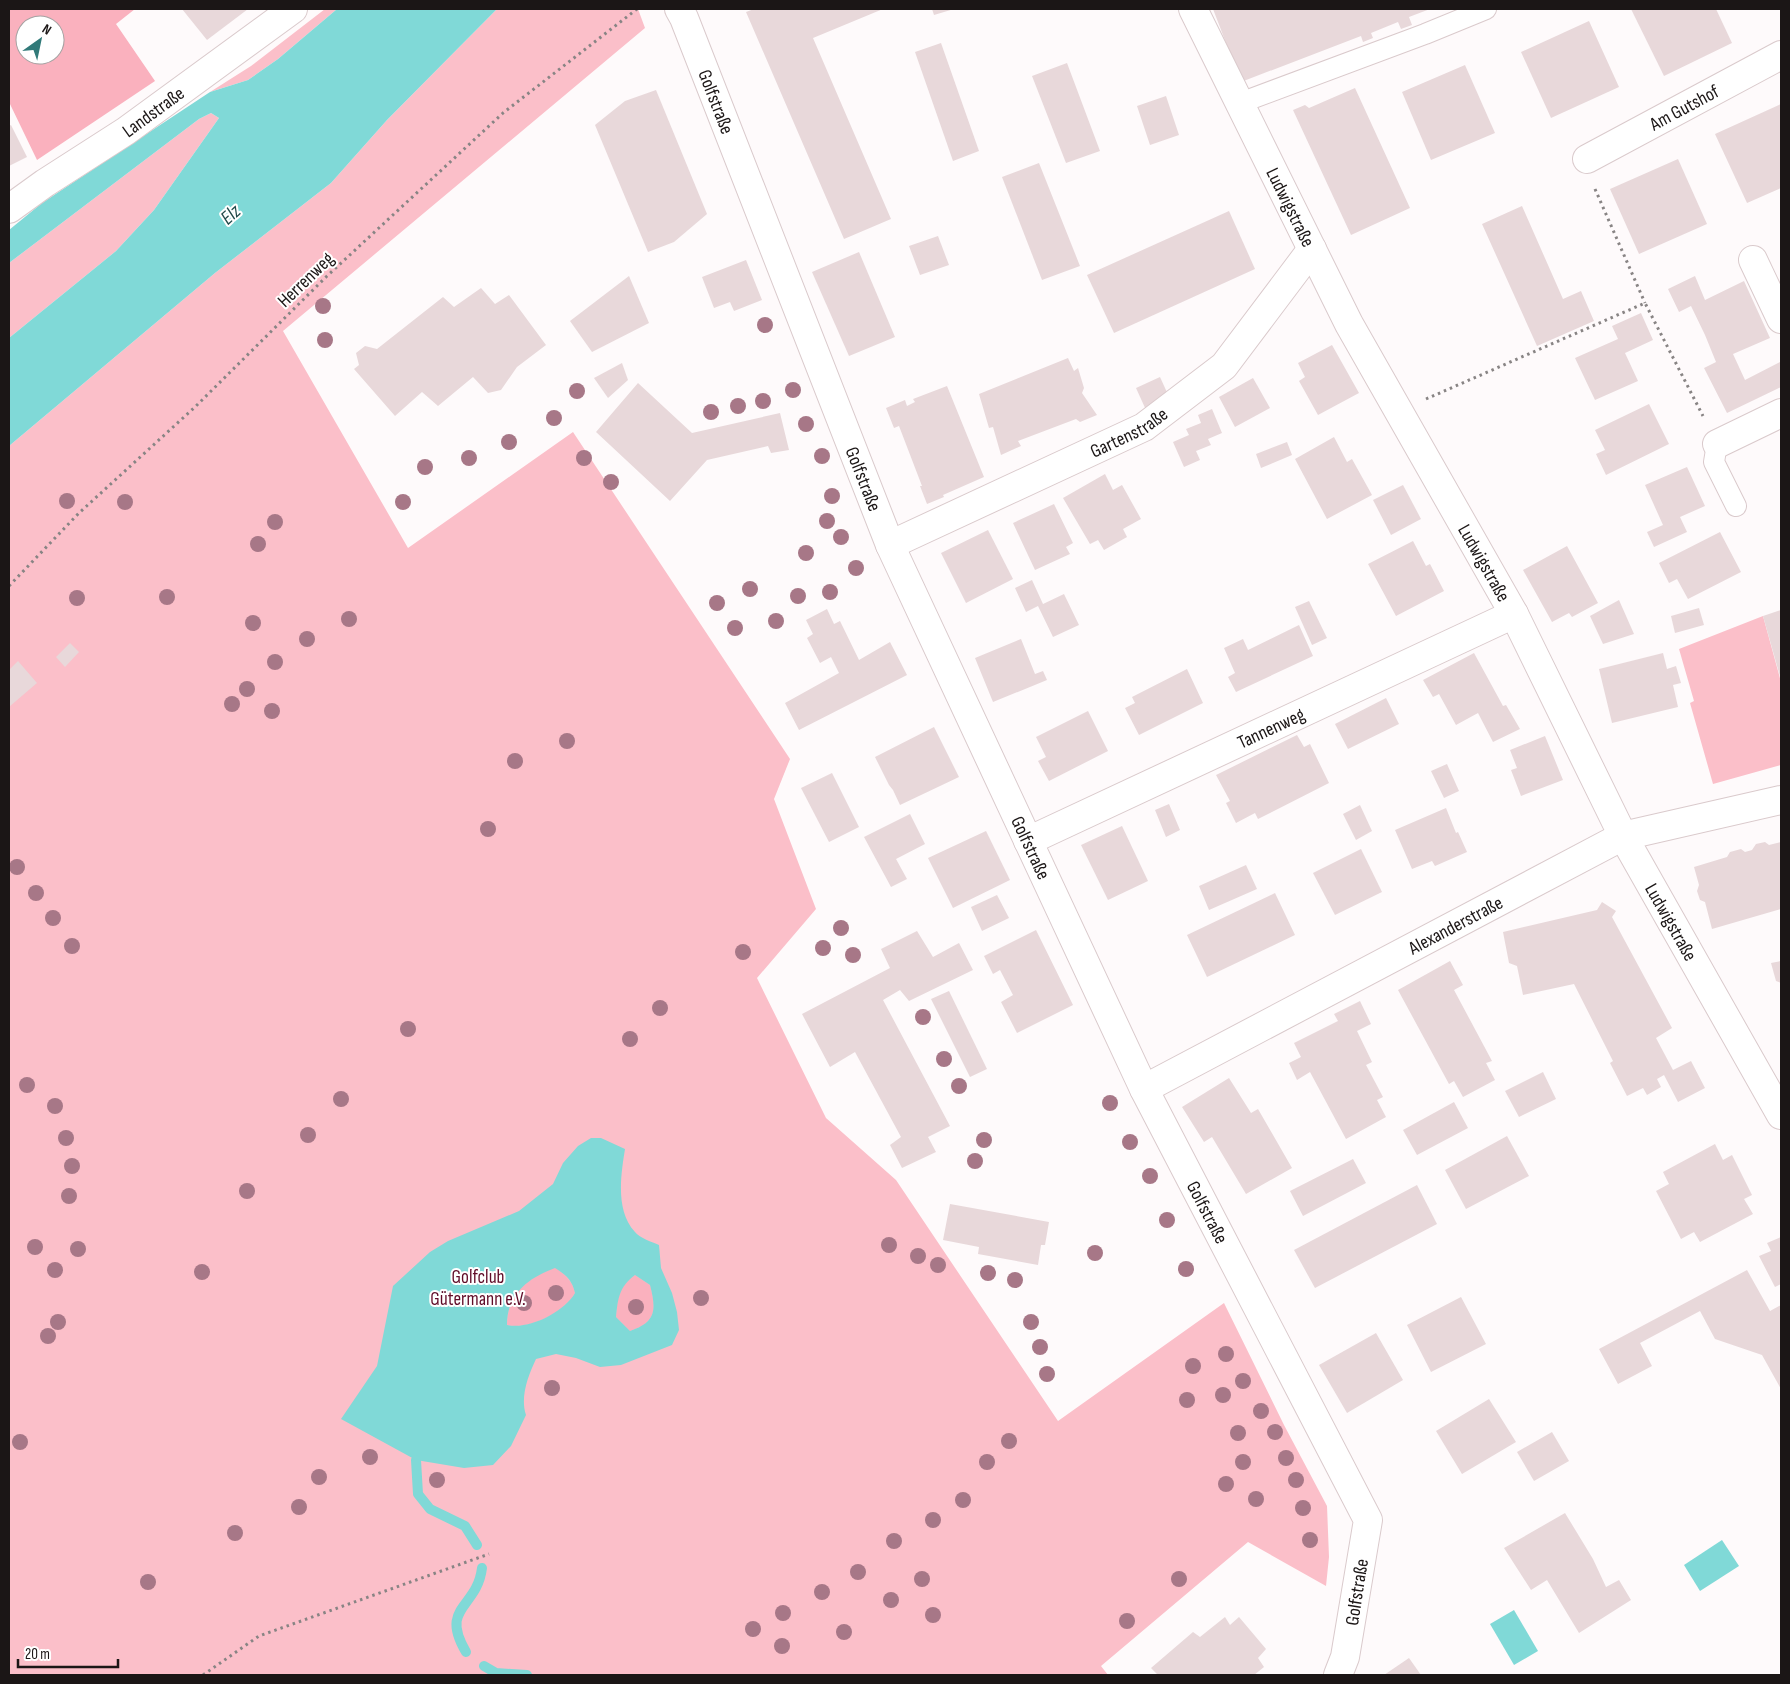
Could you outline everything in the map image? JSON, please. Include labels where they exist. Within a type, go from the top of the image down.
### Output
[{"type":"street","name":"Landstraße","points":[[9,209],[45,183],[126,131],[293,9]]},
{"type":"street","name":"Ludwigstraße","points":[[1193,9],[1349,324],[1514,614],[1623,836],[1781,1115]]},
{"type":"street","name":"Golfstraße","points":[[687,12],[890,545],[1144,1089],[1368,1520],[1345,1657],[1338,1675]]},
{"type":"street","name":"Am Gutshof","points":[[1587,159],[1781,56]]},
{"type":"street","name":"Gartenstraße","points":[[890,545],[1144,427],[1224,366],[1312,249]]},
{"type":"street","points":[[1754,260],[1781,318]]},
{"type":"street","points":[[1717,444],[1781,414]]},
{"type":"street","name":"Tannenweg","points":[[1028,841],[1514,614]]},
{"type":"street","name":"Alexanderstraße","points":[[1144,1089],[1623,836],[1781,800]]},
{"type":"lane","points":[[1240,103],[1425,34],[1486,9]]},
{"type":"lane","points":[[1717,444],[1714,462],[1736,506]]},
{"type":"path","name":"Herrenweg","points":[[9,586],[79,513],[194,407],[326,277],[503,113],[637,9]]},
{"type":"path","points":[[1587,159],[1593,186],[1646,303],[1717,444]]},
{"type":"path","points":[[1398,411],[1646,303]]},
{"type":"path","points":[[203,1675],[259,1636],[489,1554]]},
{"type":"green space","points":[[325,9],[337,9],[278,59],[248,80],[210,92],[251,66]]},
{"type":"green space","name":"Golfclub Gütermann e.V.","points":[[497,9],[638,9],[645,28],[283,331],[408,548],[573,432],[790,759],[774,799],[816,909],[757,978],[826,1118],[896,1180],[1058,1421],[1224,1303],[1284,1425],[1327,1506],[1329,1557],[1326,1586],[1248,1542],[1101,1666],[1108,1675],[9,1675],[9,446],[215,273],[331,183],[387,120]]},
{"type":"green space","points":[[211,113],[219,118],[154,210],[116,251],[9,338],[9,263],[199,119]]},
{"type":"green space","points":[[1763,616],[1781,682],[1781,765],[1713,784],[1690,703],[1694,701],[1679,649]]},
{"type":"shaded area","points":[[9,9],[135,9],[116,24],[155,81],[37,160],[9,102]]},
{"type":"shaded area","points":[[555,1267],[565,1275],[572,1285],[575,1293],[570,1300],[554,1313],[535,1322],[516,1326],[507,1325],[508,1314],[515,1295],[536,1276]]},
{"type":"shaded area","points":[[635,1275],[650,1285],[653,1308],[650,1319],[630,1331],[616,1317],[617,1304],[622,1288]]},
{"type":"water","name":"Elz","points":[[337,9],[497,9],[387,120],[331,183],[215,273],[9,446],[9,338],[116,251],[154,210],[219,118],[211,113],[199,119],[9,263],[9,230],[42,203],[210,92],[248,80],[278,59]]},
{"type":"water","points":[[591,1138],[601,1138],[625,1149],[621,1181],[624,1214],[637,1234],[659,1245],[661,1268],[672,1293],[677,1312],[679,1330],[672,1345],[621,1365],[600,1367],[576,1358],[556,1354],[536,1359],[524,1394],[526,1415],[511,1446],[493,1465],[464,1468],[416,1460],[341,1419],[377,1366],[393,1286],[430,1252],[448,1241],[519,1211],[553,1184],[563,1163],[578,1146]],"holes":[[[555,1268],[572,1285],[575,1293],[570,1300],[554,1313],[535,1322],[516,1326],[507,1325],[508,1314],[515,1296],[528,1282]],[[635,1275],[650,1285],[653,1308],[650,1319],[630,1331],[616,1317],[620,1293]]]},
{"type":"water","points":[[1722,1540],[1739,1566],[1700,1591],[1684,1565]]},
{"type":"water","points":[[1514,1610],[1538,1651],[1514,1665],[1490,1624]]},
{"type":"building","points":[[182,9],[248,9],[207,40]]},
{"type":"building","points":[[754,9],[883,9],[813,38],[891,219],[844,239],[746,12]]},
{"type":"building","points":[[932,9],[954,9],[934,15]]},
{"type":"building","points":[[1213,9],[1430,9],[1409,17],[1412,25],[1401,29],[1398,22],[1371,33],[1373,38],[1363,42],[1361,36],[1241,82]]},
{"type":"building","points":[[1631,9],[1716,9],[1732,43],[1664,76]]},
{"type":"building","points":[[1589,21],[1619,87],[1551,118],[1521,52]]},
{"type":"building","points":[[941,43],[979,151],[953,161],[915,52]]},
{"type":"building","points":[[1067,63],[1100,151],[1066,163],[1032,76]]},
{"type":"building","points":[[1465,65],[1495,133],[1431,160],[1402,92]]},
{"type":"building","points":[[1355,88],[1410,208],[1351,235],[1293,110],[1305,105],[1309,108]]},
{"type":"building","points":[[656,90],[707,214],[674,242],[648,252],[595,125],[625,101]]},
{"type":"building","points":[[1166,96],[1179,135],[1150,145],[1137,106]]},
{"type":"building","points":[[1781,104],[1781,188],[1747,203],[1715,134]]},
{"type":"building","points":[[11,125],[27,157],[9,166],[9,126]]},
{"type":"building","points":[[1678,159],[1707,224],[1639,254],[1610,189]]},
{"type":"building","points":[[1039,163],[1080,266],[1042,280],[1002,177]]},
{"type":"building","points":[[1522,206],[1563,299],[1581,291],[1594,321],[1537,346],[1482,224]]},
{"type":"building","points":[[1229,211],[1255,269],[1114,333],[1087,275]]},
{"type":"building","points":[[938,236],[949,265],[920,275],[909,246]]},
{"type":"building","points":[[859,252],[895,337],[849,356],[812,272]]},
{"type":"building","points":[[746,260],[762,300],[734,311],[730,302],[714,308],[702,277]]},
{"type":"building","points":[[629,276],[649,323],[592,352],[570,321]]},
{"type":"building","points":[[1695,276],[1705,300],[1744,281],[1770,338],[1733,354],[1745,380],[1780,362],[1781,365],[1781,387],[1727,413],[1704,368],[1716,362],[1705,335],[1691,306],[1679,312],[1668,289]]},
{"type":"building","points":[[481,288],[495,304],[509,295],[546,345],[517,367],[501,390],[488,393],[473,377],[438,406],[422,392],[395,416],[354,369],[359,365],[356,353],[365,346],[377,349],[443,297],[454,307]]},
{"type":"building","points":[[1641,313],[1653,340],[1625,353],[1638,381],[1595,400],[1575,358],[1618,339],[1612,326]]},
{"type":"building","points":[[1332,345],[1359,393],[1318,415],[1299,381],[1305,377],[1298,363]]},
{"type":"building","points":[[1068,358],[1074,371],[1078,368],[1084,388],[1082,393],[1097,415],[1080,422],[1076,419],[1018,441],[1021,446],[1001,455],[993,427],[989,428],[979,394]]},
{"type":"building","points":[[622,363],[628,380],[608,398],[594,378]]},
{"type":"building","points":[[1160,377],[1170,399],[1146,410],[1136,388]]},
{"type":"building","points":[[1253,378],[1270,408],[1235,427],[1219,397]]},
{"type":"building","points":[[638,383],[692,433],[780,413],[789,450],[771,453],[768,446],[707,460],[670,501],[596,432]]},
{"type":"building","points":[[947,386],[984,477],[927,504],[899,426],[894,428],[886,408],[905,400],[907,406],[915,402],[913,399]]},
{"type":"building","points":[[1649,404],[1669,444],[1606,475],[1596,454],[1605,450],[1595,430]]},
{"type":"building","points":[[1212,409],[1222,433],[1208,439],[1211,445],[1196,451],[1200,460],[1184,467],[1173,442],[1189,435],[1186,429],[1201,423],[1198,415]]},
{"type":"building","points":[[1334,437],[1347,462],[1352,459],[1372,495],[1327,519],[1295,459]]},
{"type":"building","points":[[1287,442],[1292,455],[1261,468],[1256,454]]},
{"type":"building","points":[[1687,467],[1705,506],[1680,517],[1687,532],[1654,547],[1647,532],[1663,525],[1645,485]]},
{"type":"building","points":[[1105,474],[1113,490],[1122,485],[1141,519],[1123,529],[1127,537],[1104,550],[1098,540],[1090,544],[1063,498]]},
{"type":"building","points":[[1403,485],[1421,519],[1391,535],[1373,500]]},
{"type":"building","points":[[1054,504],[1073,543],[1066,547],[1070,554],[1035,570],[1013,523]]},
{"type":"building","points":[[988,530],[1013,579],[966,603],[941,553]]},
{"type":"building","points":[[1720,532],[1741,572],[1688,599],[1677,579],[1669,583],[1659,563]]},
{"type":"building","points":[[1413,541],[1426,566],[1430,564],[1444,591],[1396,616],[1368,564]]},
{"type":"building","points":[[1567,546],[1598,603],[1572,617],[1569,613],[1552,622],[1523,570]]},
{"type":"building","points":[[1032,580],[1043,604],[1064,594],[1079,625],[1053,637],[1038,606],[1026,612],[1015,588]]},
{"type":"building","points":[[1619,600],[1634,634],[1603,644],[1590,616]]},
{"type":"building","points":[[1309,601],[1327,638],[1312,645],[1295,607]]},
{"type":"building","points":[[1699,608],[1704,625],[1675,633],[1671,616]]},
{"type":"building","points":[[827,609],[834,624],[840,621],[859,660],[890,642],[907,675],[799,730],[785,703],[839,673],[831,657],[820,663],[807,638],[813,634],[806,620]]},
{"type":"building","points":[[1781,610],[1781,680],[1763,616]]},
{"type":"building","points":[[1299,625],[1313,656],[1236,692],[1228,677],[1235,673],[1224,648],[1243,639],[1248,650]]},
{"type":"building","points":[[1021,639],[1035,674],[1043,671],[1047,680],[993,702],[975,658]]},
{"type":"building","points":[[70,643],[79,652],[65,667],[56,657]]},
{"type":"building","points":[[1474,653],[1503,706],[1506,705],[1520,729],[1493,742],[1478,713],[1456,725],[1439,694],[1433,697],[1423,680]]},
{"type":"building","points":[[1663,653],[1667,669],[1676,666],[1681,683],[1673,685],[1678,707],[1612,723],[1599,669]]},
{"type":"building","points":[[18,661],[37,683],[9,707],[9,670]]},
{"type":"building","points":[[1187,669],[1203,703],[1139,735],[1125,708],[1135,703],[1132,697]]},
{"type":"building","points":[[1386,698],[1399,724],[1348,749],[1335,724]]},
{"type":"building","points":[[1088,711],[1108,751],[1049,781],[1038,761],[1046,757],[1036,737]]},
{"type":"building","points":[[934,727],[959,777],[900,805],[875,757]]},
{"type":"building","points":[[1297,735],[1304,747],[1310,744],[1329,783],[1258,819],[1255,813],[1236,823],[1226,803],[1230,801],[1216,775]]},
{"type":"building","points":[[1545,736],[1563,780],[1521,796],[1511,770],[1517,768],[1510,750]]},
{"type":"building","points":[[1447,764],[1459,791],[1444,798],[1431,771]]},
{"type":"building","points":[[832,773],[859,827],[829,842],[801,788]]},
{"type":"building","points":[[1169,804],[1180,830],[1166,837],[1155,810]]},
{"type":"building","points":[[1360,805],[1372,831],[1356,840],[1343,814]]},
{"type":"building","points":[[1446,808],[1456,833],[1458,832],[1467,852],[1435,866],[1432,861],[1412,869],[1395,830]]},
{"type":"building","points":[[910,814],[925,844],[896,859],[907,879],[891,887],[864,837]]},
{"type":"building","points":[[1122,826],[1148,881],[1108,900],[1081,845]]},
{"type":"building","points":[[986,831],[1010,880],[953,908],[928,858]]},
{"type":"building","points":[[1765,842],[1769,845],[1781,842],[1781,909],[1712,929],[1705,902],[1700,900],[1697,891],[1699,885],[1694,867],[1727,857],[1730,852],[1741,849],[1745,852],[1752,850],[1756,844]]},
{"type":"building","points":[[1361,849],[1382,892],[1335,915],[1313,873]]},
{"type":"building","points":[[1246,865],[1257,889],[1209,910],[1199,886]]},
{"type":"building","points":[[1275,893],[1295,935],[1207,977],[1187,935]]},
{"type":"building","points":[[997,895],[1009,918],[982,931],[971,907]]},
{"type":"building","points":[[1602,902],[1616,911],[1612,917],[1672,1028],[1656,1038],[1673,1070],[1691,1061],[1705,1088],[1678,1102],[1664,1075],[1657,1079],[1661,1087],[1647,1095],[1643,1088],[1627,1096],[1610,1063],[1613,1061],[1574,984],[1523,995],[1517,966],[1509,963],[1503,932],[1597,910]]},
{"type":"building","points":[[1036,930],[1073,1005],[1017,1033],[1001,1002],[1013,995],[1000,970],[993,974],[984,956]]},
{"type":"building","points":[[917,931],[933,957],[959,943],[973,970],[909,1001],[900,990],[883,1000],[950,1126],[928,1137],[936,1152],[902,1168],[890,1145],[901,1137],[855,1052],[830,1067],[802,1014],[890,968],[881,949]]},
{"type":"building","points":[[1450,961],[1463,985],[1454,990],[1492,1061],[1486,1063],[1495,1080],[1463,1097],[1454,1081],[1449,1084],[1398,990]]},
{"type":"building","points":[[1781,961],[1781,983],[1776,981],[1771,963]]},
{"type":"building","points":[[949,991],[987,1069],[970,1077],[931,999]]},
{"type":"building","points":[[1360,1001],[1371,1024],[1357,1031],[1372,1062],[1366,1065],[1383,1097],[1377,1100],[1386,1117],[1346,1139],[1310,1072],[1297,1080],[1289,1063],[1301,1057],[1294,1043],[1338,1021],[1334,1014]]},
{"type":"building","points":[[1543,1072],[1556,1099],[1519,1117],[1505,1091]]},
{"type":"building","points":[[1229,1078],[1251,1113],[1258,1109],[1292,1168],[1246,1194],[1212,1137],[1204,1142],[1182,1107]]},
{"type":"building","points":[[1454,1102],[1468,1128],[1417,1155],[1403,1130]]},
{"type":"building","points":[[1507,1136],[1529,1176],[1466,1209],[1445,1170]]},
{"type":"building","points":[[1715,1144],[1723,1160],[1732,1155],[1752,1195],[1744,1199],[1753,1214],[1700,1242],[1694,1232],[1681,1239],[1656,1191],[1669,1184],[1663,1172]]},
{"type":"building","points":[[1353,1159],[1366,1183],[1303,1216],[1290,1191]]},
{"type":"building","points":[[1417,1185],[1437,1224],[1315,1288],[1294,1250]]},
{"type":"building","points":[[950,1204],[1049,1222],[1045,1245],[1041,1245],[1038,1265],[978,1254],[979,1247],[943,1240]]},
{"type":"building","points":[[1781,1237],[1781,1284],[1775,1287],[1759,1256],[1771,1251],[1767,1243]]},
{"type":"building","points":[[1747,1270],[1770,1311],[1781,1305],[1781,1389],[1762,1355],[1715,1339],[1700,1311],[1640,1343],[1652,1366],[1618,1384],[1599,1349]]},
{"type":"building","points":[[1461,1297],[1486,1344],[1431,1372],[1407,1325]]},
{"type":"building","points":[[1376,1333],[1403,1380],[1347,1413],[1319,1365]]},
{"type":"building","points":[[1489,1399],[1516,1442],[1462,1474],[1436,1431]]},
{"type":"building","points":[[1552,1432],[1569,1461],[1534,1481],[1517,1452]]},
{"type":"building","points":[[1565,1513],[1593,1559],[1606,1587],[1619,1580],[1631,1600],[1579,1633],[1547,1580],[1531,1590],[1504,1548]]},
{"type":"building","points":[[1225,1617],[1230,1625],[1239,1617],[1266,1649],[1258,1658],[1264,1667],[1254,1675],[1158,1675],[1151,1668],[1193,1632],[1200,1637]]},
{"type":"building","points":[[1409,1658],[1421,1675],[1384,1675]]},
{"type":"waterway","points":[[416,1460],[418,1494],[430,1509],[465,1526],[477,1545]]},
{"type":"waterway","points":[[466,1652],[456,1625],[462,1608],[474,1592],[482,1568]]},
{"type":"waterway","points":[[484,1666],[496,1673],[527,1675]]}]
